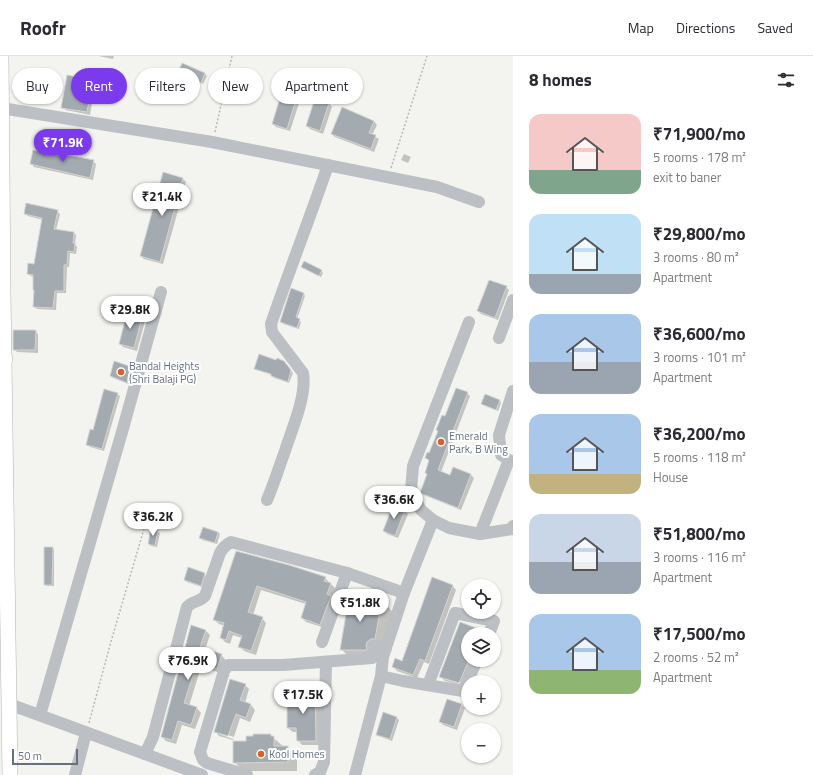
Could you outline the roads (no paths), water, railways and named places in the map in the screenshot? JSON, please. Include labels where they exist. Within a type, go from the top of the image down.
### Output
[{"type":"main road","points":[[1,56],[2,359],[10,775]]},
{"type":"street","points":[[1,108],[212,142],[437,187],[479,202]]},
{"type":"street","points":[[267,500],[292,431],[303,391],[304,380],[303,373],[272,332],[271,324],[290,268],[309,222],[328,165]]},
{"type":"street","points":[[40,715],[161,292]]},
{"type":"street","points":[[499,338],[513,300]]},
{"type":"street","points":[[469,322],[413,466],[411,491],[421,510],[433,520],[449,528],[480,534],[512,528],[513,526]]},
{"type":"street","points":[[501,456],[499,435],[513,391]]},
{"type":"street","points":[[480,534],[509,460],[501,456]]},
{"type":"street","points":[[501,456],[513,456]]},
{"type":"street","points":[[355,775],[381,676],[383,657],[404,593],[433,520]]},
{"type":"street","points":[[145,754],[153,737],[187,607],[190,604],[203,599],[223,548],[231,542],[347,573],[404,593]]},
{"type":"street","points":[[322,642],[347,573]]},
{"type":"street","points":[[428,684],[455,614],[494,622],[492,627]]},
{"type":"street","points":[[247,775],[207,763],[201,757],[200,752],[226,667],[228,665],[282,665],[326,662],[386,648]]},
{"type":"street","points":[[315,775],[320,772],[324,762],[326,662]]},
{"type":"street","points":[[381,676],[463,691],[474,667]]},
{"type":"street","points":[[9,704],[202,775]]},
{"type":"street","points":[[75,775],[86,732]]},
{"type":"place","name":"Bandal Heights (Shri Balaji PG)","points":[[121,372]]},
{"type":"place","name":"Emerald Park, B Wing","points":[[441,442]]},
{"type":"place","name":"Kool Homes","points":[[261,754]]}]
